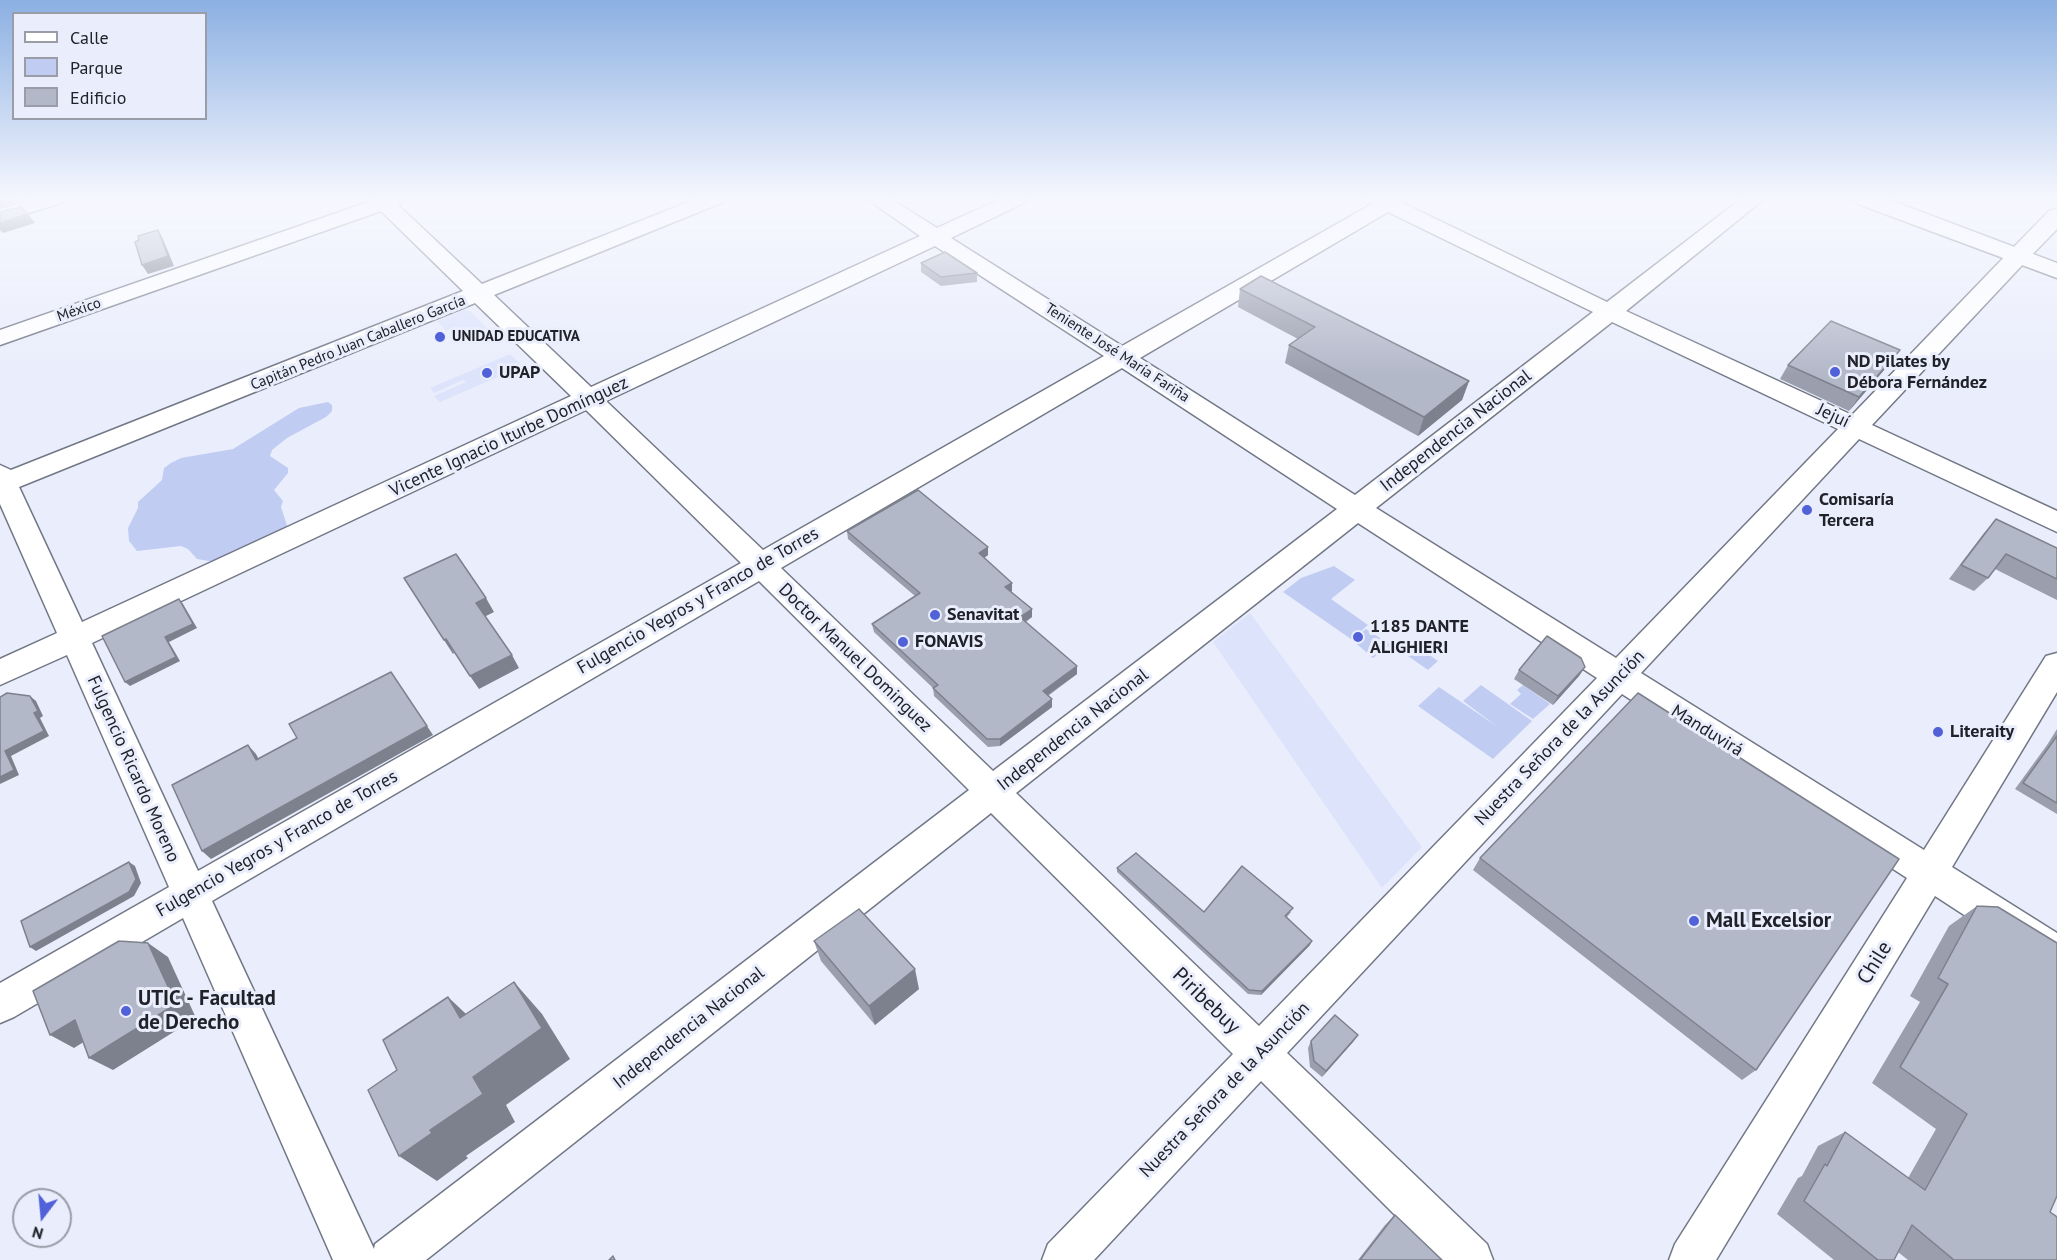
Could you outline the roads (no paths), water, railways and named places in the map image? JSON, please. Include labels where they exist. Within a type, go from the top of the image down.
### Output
[{"type":"main road","points":[[2035,258],[2057,271]]},
{"type":"street","name":"México","points":[[0,338],[225,258]]},
{"type":"street","name":"Doctor Manuel Dominguez","points":[[443,258],[993,792]]},
{"type":"street","name":"Capitán Pedro Juan Caballero García","points":[[1,481],[570,258]]},
{"type":"street","name":"Vicente Ignacio Iturbe Domínguez","points":[[0,673],[893,258]]},
{"type":"street","name":"Teniente José María Fariña","points":[[970,258],[1357,508]]},
{"type":"street","name":"Fulgencio Yegros y Franco de Torres","points":[[0,1004],[1123,357],[1291,258]]},
{"type":"street","name":"Jejuí","points":[[1501,258],[1608,311],[2057,522]]},
{"type":"street","name":"Independencia Nacional","points":[[392,1260],[1677,258]]},
{"type":"street","name":"Nuestra Señora de la Asunción","points":[[1064,1260],[2017,258]]},
{"type":"street","name":"Fulgencio Ricardo Moreno","points":[[1,481],[356,1260]]},
{"type":"street","name":"Manduvirá","points":[[1357,508],[2057,954]]},
{"type":"street","name":"Chile","points":[[1691,1260],[1931,873],[2057,664]]},
{"type":"street","name":"Piribebuy","points":[[993,792],[1471,1260]]},
{"type":"place","name":"UNIDAD EDUCATIVA","points":[[440,337]]},
{"type":"place","name":"ND Pilates by Débora Fernández","points":[[1835,372]]},
{"type":"place","name":"UPAP","points":[[487,373]]},
{"type":"place","name":"Comisaría Tercera","points":[[1807,510]]},
{"type":"place","name":"Senavitat","points":[[935,615]]},
{"type":"place","name":"1185 DANTE ALIGHIERI","points":[[1358,637]]},
{"type":"place","name":"FONAVIS","points":[[903,642]]},
{"type":"place","name":"Literaity","points":[[1938,732]]},
{"type":"place","name":"Mall Excelsior","points":[[1694,921]]},
{"type":"place","name":"UTIC - Facultad de Derecho","points":[[126,1011]]}]
